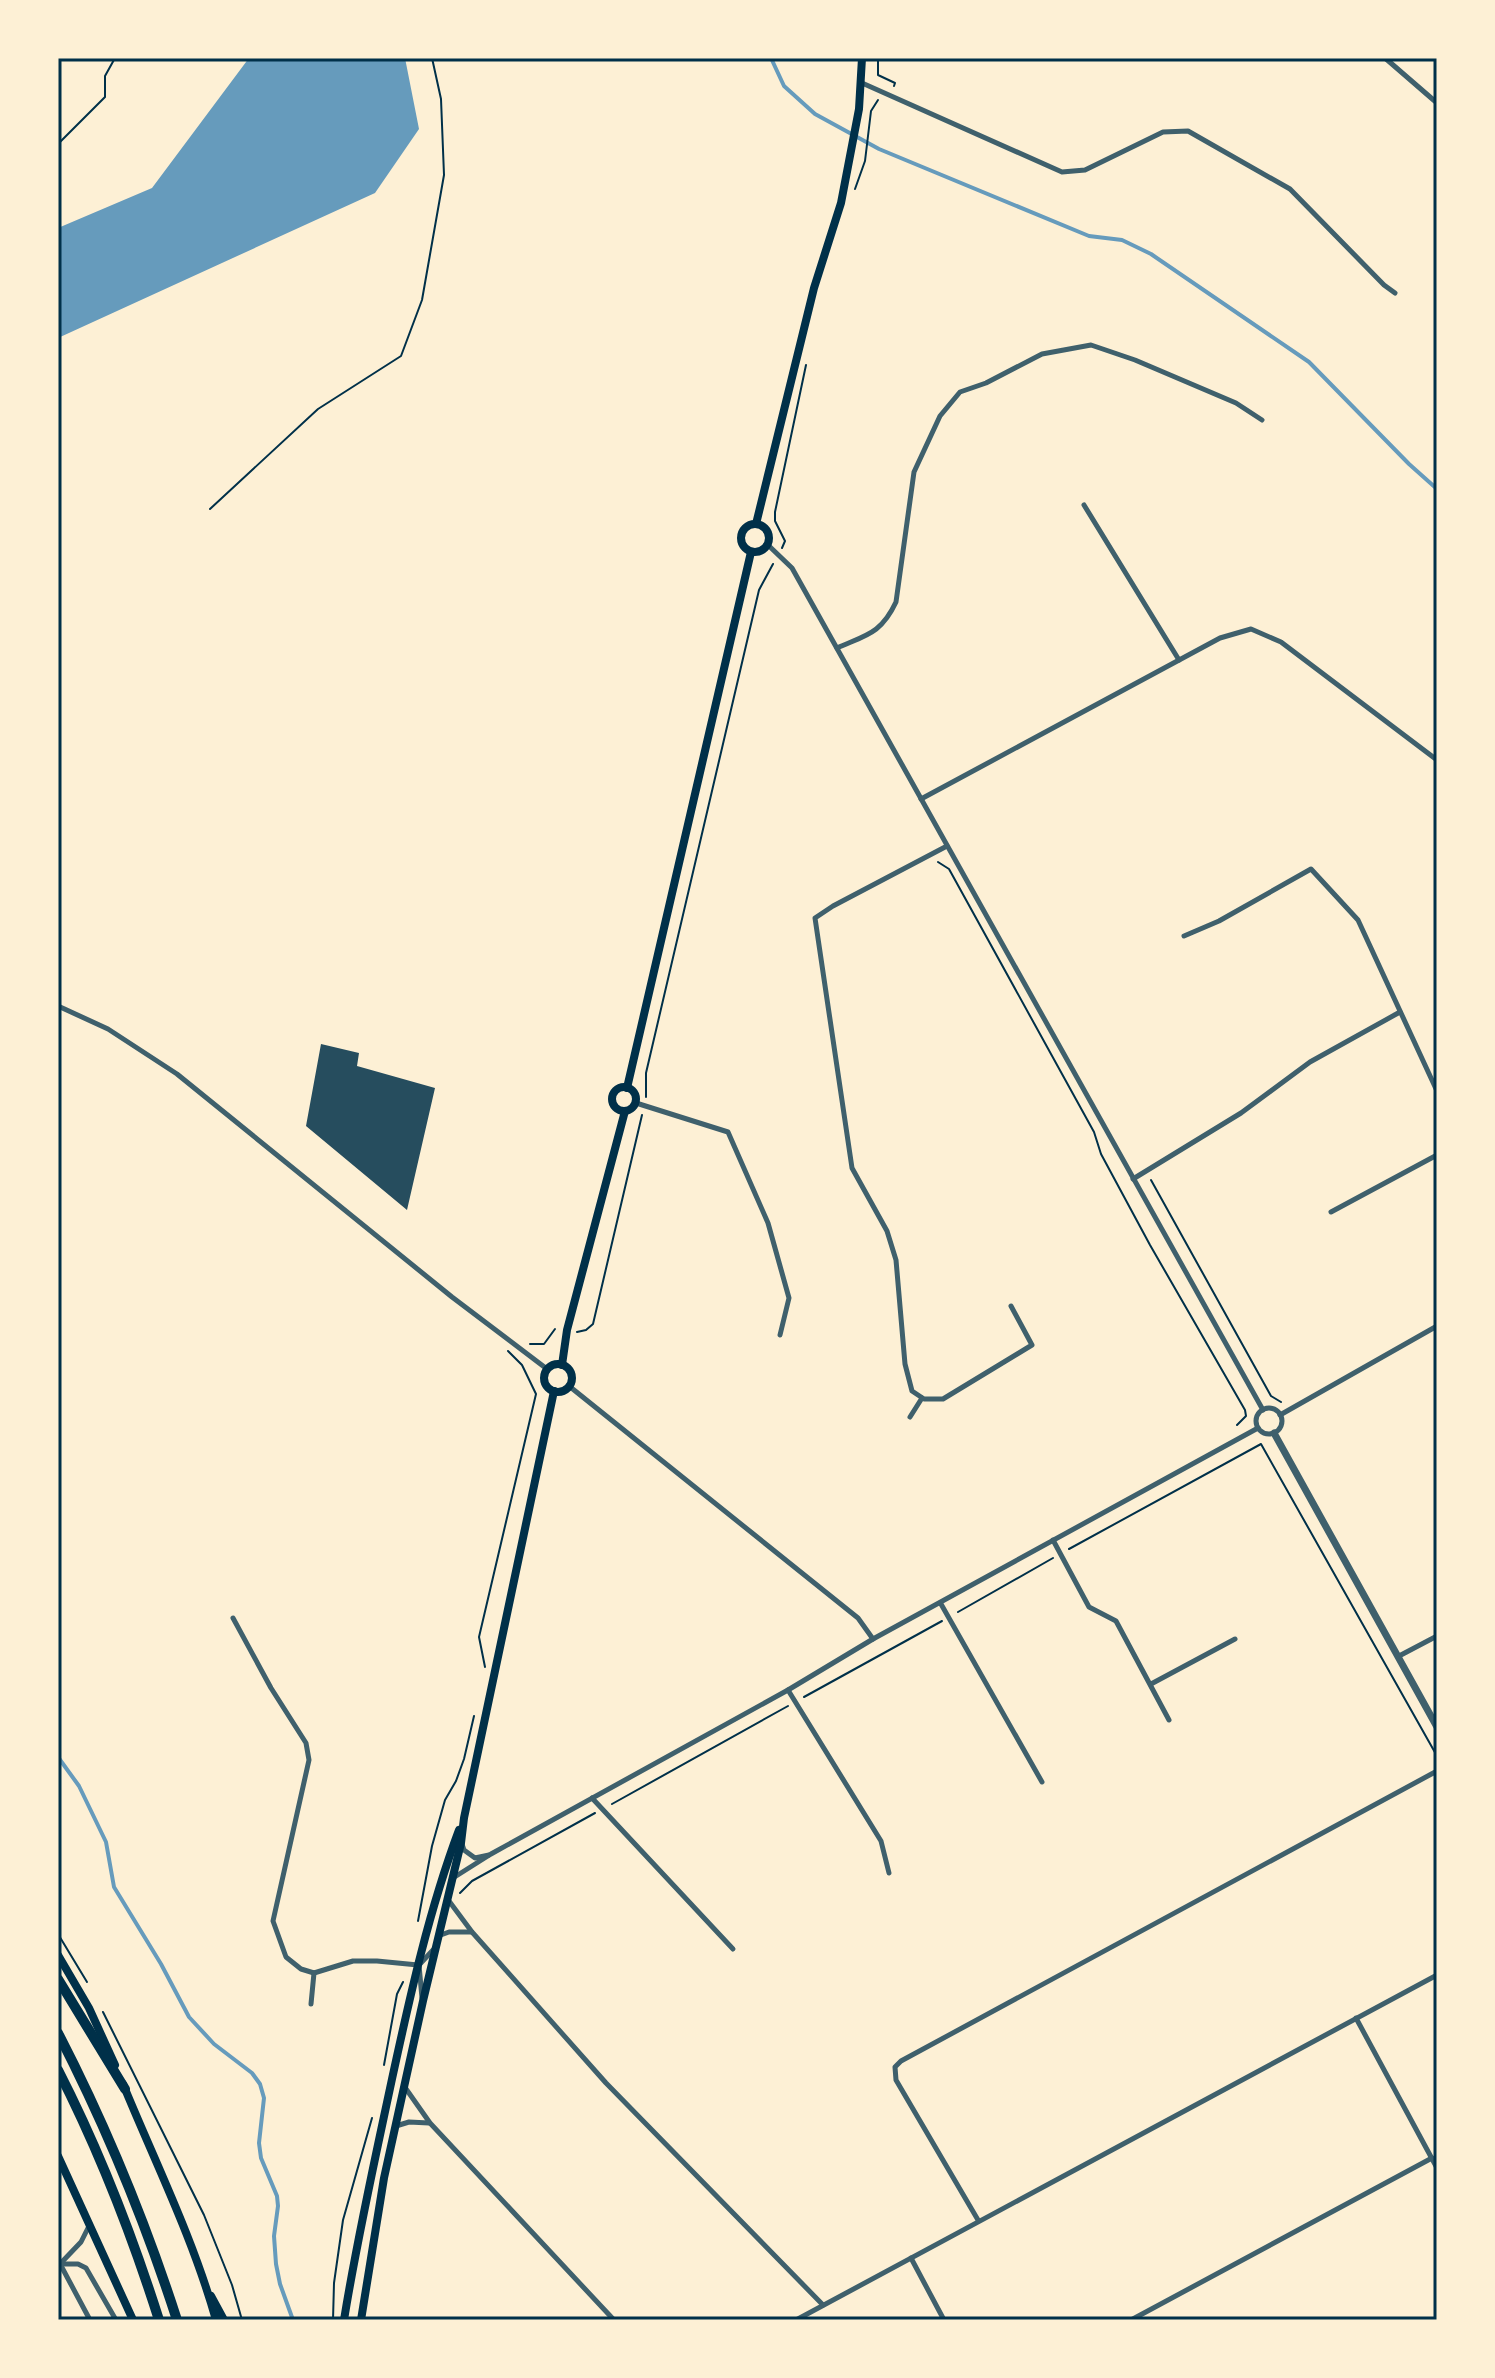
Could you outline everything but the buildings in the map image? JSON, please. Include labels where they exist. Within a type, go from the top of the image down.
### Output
[{"type":"highway","points":[[58,1979],[125,2089]]},
{"type":"highway","points":[[58,2033],[117,2153],[157,2257],[177,2320]]},
{"type":"highway","points":[[58,2070],[98,2156],[159,2320]]},
{"type":"main road","points":[[756,524],[814,288],[841,203],[859,109],[862,58]]},
{"type":"main road","points":[[756,524],[766,530],[768,545],[761,551],[751,552],[744,548],[740,537],[746,527],[756,524]]},
{"type":"main road","points":[[627,1088],[751,552]]},
{"type":"main road","points":[[619,1088],[627,1088],[634,1093],[636,1103],[625,1111],[615,1108],[612,1097],[619,1088]]},
{"type":"main road","points":[[562,1365],[567,1330],[625,1111]]},
{"type":"main road","points":[[562,1365],[571,1374],[569,1386],[554,1391],[545,1382],[547,1369],[562,1365]]},
{"type":"main road","points":[[361,2320],[379,2203],[437,1941],[452,1899],[452,1879],[464,1818],[554,1391]]},
{"type":"main road","points":[[344,2320],[369,2178],[419,1965],[464,1818]]},
{"type":"main road","points":[[58,1955],[89,2008],[159,2165],[207,2288],[216,2320]]},
{"type":"main road","points":[[58,2156],[133,2320]]},
{"type":"main road","points":[[207,2288],[224,2320]]},
{"type":"street","points":[[1385,58],[1437,103]]},
{"type":"street","points":[[862,83],[1062,172],[1085,170],[1163,132],[1188,131],[1290,189],[1395,293]]},
{"type":"street","points":[[837,648],[870,634],[887,622],[896,602],[914,472],[940,416],[960,392],[986,383],[1042,354],[1091,345],[1135,360],[1236,403],[1262,420]]},
{"type":"street","points":[[1084,505],[1179,660]]},
{"type":"street","points":[[768,545],[792,568],[1263,1410]]},
{"type":"street","points":[[921,799],[1220,638],[1251,629],[1281,642],[1437,760]]},
{"type":"street","points":[[947,846],[815,918],[852,1168],[887,1231],[896,1260],[905,1364],[912,1391],[922,1398],[943,1399],[1032,1345],[1011,1306]]},
{"type":"street","points":[[1184,936],[1219,921],[1311,869],[1358,920],[1437,1091]]},
{"type":"street","points":[[58,1006],[108,1029],[177,1074],[452,1297],[547,1369]]},
{"type":"street","points":[[1133,1179],[1241,1113],[1310,1062],[1400,1012]]},
{"type":"street","points":[[636,1103],[728,1132],[768,1223],[789,1298],[780,1335]]},
{"type":"street","points":[[1331,1212],[1437,1155]]},
{"type":"street","points":[[1280,1415],[1437,1326]]},
{"type":"street","points":[[569,1386],[858,1618],[873,1639]]},
{"type":"street","points":[[910,1417],[922,1398]]},
{"type":"street","points":[[1273,1409],[1280,1415],[1281,1425],[1274,1433],[1265,1434],[1258,1428],[1256,1418],[1263,1410],[1273,1409]]},
{"type":"street","points":[[452,1879],[491,1854],[788,1690],[873,1639],[1258,1428]]},
{"type":"street","points":[[1274,1433],[1437,1727]]},
{"type":"street","points":[[1053,1540],[1089,1607],[1116,1621],[1169,1720]]},
{"type":"street","points":[[941,1604],[1042,1782]]},
{"type":"street","points":[[233,1618],[271,1688],[306,1743],[309,1760],[273,1921],[286,1957],[301,1969],[314,1973],[353,1961],[419,1965]]},
{"type":"street","points":[[1399,1656],[1437,1636]]},
{"type":"street","points":[[1151,1684],[1235,1639]]},
{"type":"street","points":[[788,1690],[881,1841],[889,1873]]},
{"type":"street","points":[[978,2220],[896,2080],[895,2067],[901,2061],[1437,1771]]},
{"type":"street","points":[[592,1798],[733,1949]]},
{"type":"street","points":[[461,1843],[464,1850],[475,1858],[491,1854]]},
{"type":"street","points":[[452,1899],[472,1932],[606,2083],[823,2305]]},
{"type":"street","points":[[423,2001],[419,1965],[437,1941],[449,1932],[472,1932]]},
{"type":"street","points":[[311,2004],[314,1973]]},
{"type":"street","points":[[796,2320],[1437,1975]]},
{"type":"street","points":[[1356,2018],[1437,2168]]},
{"type":"street","points":[[404,2086],[430,2123],[614,2320]]},
{"type":"street","points":[[396,2126],[409,2122],[430,2123]]},
{"type":"street","points":[[1131,2320],[1432,2158]]},
{"type":"street","points":[[59,2263],[81,2242],[89,2225]]},
{"type":"street","points":[[911,2258],[944,2320]]},
{"type":"street","points":[[59,2263],[90,2320]]},
{"type":"street","points":[[59,2263],[78,2264],[86,2268],[116,2320]]},
{"type":"path","points":[[58,144],[105,97],[105,76],[115,58]]},
{"type":"path","points":[[210,509],[318,409],[401,356],[422,300],[444,175],[441,99],[432,58]]},
{"type":"path","points":[[878,58],[878,75],[895,83]]},
{"type":"path","points":[[854,192],[865,161],[873,105],[881,99]]},
{"type":"path","points":[[785,541],[775,521],[775,512],[809,355]]},
{"type":"path","points":[[646,1098],[646,1073],[759,590],[771,566]]},
{"type":"path","points":[[937,862],[949,869],[1094,1132],[1101,1154],[1150,1245],[1245,1410],[1246,1416],[1237,1425]]},
{"type":"path","points":[[578,1332],[593,1324],[642,1114]]},
{"type":"path","points":[[1151,1180],[1271,1396],[1281,1402]]},
{"type":"path","points":[[528,1344],[544,1344],[556,1328]]},
{"type":"path","points":[[485,1668],[479,1637],[536,1394],[522,1365],[507,1352]]},
{"type":"path","points":[[452,1899],[472,1881],[1261,1444],[1437,1756]]},
{"type":"path","points":[[418,1922],[432,1846],[445,1800],[464,1759],[477,1705]]},
{"type":"path","points":[[58,1934],[90,1989]]},
{"type":"path","points":[[382,2075],[397,1994],[408,1964]]},
{"type":"path","points":[[98,2002],[204,2215],[232,2285],[242,2320]]},
{"type":"path","points":[[333,2320],[334,2283],[343,2220],[373,2117]]},
{"type":"water","points":[[249,58],[405,58],[419,129],[375,193],[58,338],[58,228],[152,188]]},
{"type":"waterway","points":[[771,58],[784,86],[815,114],[879,149],[1089,236],[1122,240],[1151,254],[1309,362],[1437,489]]},
{"type":"waterway","points":[[58,1757],[79,1786],[106,1842],[114,1887],[189,2017],[214,2044],[252,2073],[260,2084],[264,2098],[259,2143],[261,2158],[277,2196],[274,2236],[276,2264],[293,2320]]}]
